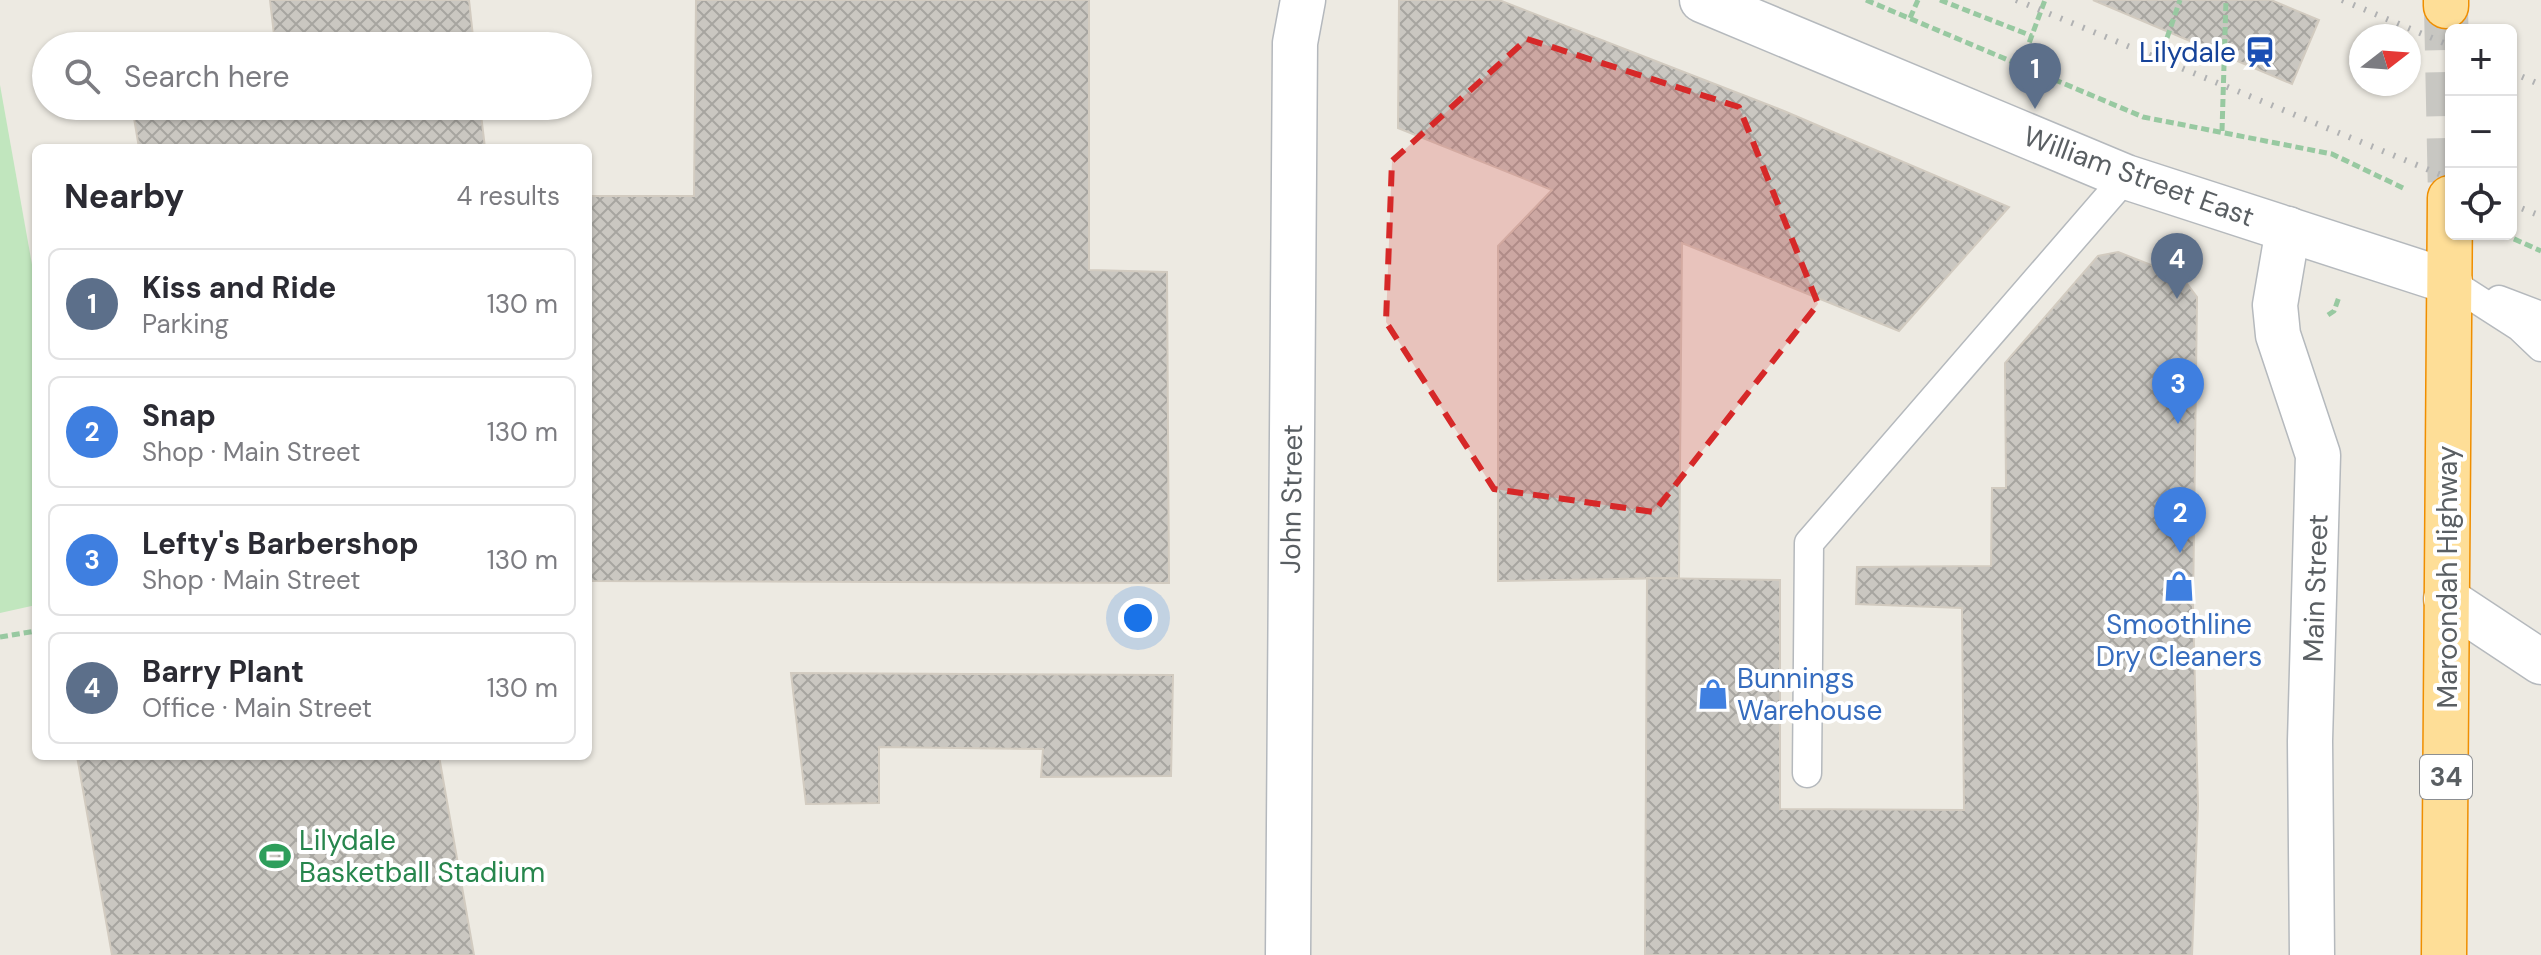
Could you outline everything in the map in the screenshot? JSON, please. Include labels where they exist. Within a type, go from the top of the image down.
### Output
[{"type":"highway","name":"Maroondah Highway","points":[[2444,955],[2449,240]]},
{"type":"street","name":"John Street","points":[[1286,0],[1295,43]]},
{"type":"street","name":"John Street","points":[[1288,955],[1295,43],[1303,0]]},
{"type":"street","name":"William Street East","points":[[1702,0],[2126,177],[2450,282]]},
{"type":"street","name":"Main Street","points":[[2288,229],[2275,305],[2278,335],[2318,455],[2310,741],[2312,955]]},
{"type":"street","points":[[2446,599],[2541,662]]},
{"type":"lane","points":[[1807,773],[1809,543],[2126,177]]},
{"type":"lane","points":[[2450,282],[2541,316]]},
{"type":"lane","points":[[2450,282],[2520,327],[2541,347]]},
{"type":"path","points":[[1866,0],[2143,117],[2332,154],[2445,202]]},
{"type":"path","points":[[1910,18],[1918,0]]},
{"type":"path","points":[[1940,0],[2032,36]]},
{"type":"path","points":[[2021,65],[2045,0]]},
{"type":"path","points":[[2222,131],[2226,0]]},
{"type":"path","points":[[2167,38],[2177,1]]},
{"type":"path","points":[[2516,240],[2541,251]]},
{"type":"path","points":[[0,637],[32,632]]},
{"type":"highlighted area","points":[[1527,39],[1739,107],[1818,304],[1654,512],[1494,489],[1386,322],[1392,161]]},
{"type":"green space","points":[[0,85],[32,265],[32,606],[0,613]]},
{"type":"building","points":[[270,0],[469,0],[472,32],[274,32]]},
{"type":"building","points":[[696,0],[1089,0],[1089,270],[1167,272],[1169,583],[592,581],[592,196],[694,196]]},
{"type":"building","points":[[1399,0],[1499,0],[1784,111],[2009,207],[1899,331],[1682,243],[1679,578],[1498,581],[1498,246],[1552,190],[1398,128]]},
{"type":"building","name":"Lilydale","points":[[2093,0],[2271,0],[2319,20],[2292,84]]},
{"type":"building","points":[[134,120],[482,120],[485,144],[138,144]]},
{"type":"building","points":[[2118,252],[2182,277],[2197,297],[2193,607],[2198,806],[2192,955],[1645,955],[1647,578],[1780,580],[1780,809],[1964,810],[1962,608],[1856,604],[1857,567],[1991,566],[1992,488],[2006,488],[2005,363],[2098,256]]},
{"type":"building","points":[[791,673],[1173,675],[1171,776],[1041,777],[1043,749],[879,747],[879,803],[806,804]]},
{"type":"building","name":"Lilydale Basketball Stadium","points":[[78,760],[440,760],[474,955],[112,955]]},
{"type":"tunnel","points":[[2446,6],[2449,168]]},
{"type":"railway","points":[[2016,0],[2445,177]]},
{"type":"railway","points":[[2342,0],[2445,43]]},
{"type":"railway","points":[[2517,75],[2541,85]]},
{"type":"railway","points":[[2517,206],[2541,216]]},
{"type":"place","name":"Lilydale","points":[[2260,52]]},
{"type":"place","name":"Kiss and Ride","points":[[2035,109]]},
{"type":"place","name":"Barry Plant","points":[[2177,299]]},
{"type":"place","name":"Lefty's Barbershop","points":[[2178,424]]},
{"type":"place","name":"Snap","points":[[2180,553]]},
{"type":"place","name":"Smoothline Dry Cleaners","points":[[2179,586]]},
{"type":"place","name":"Bunnings Warehouse","points":[[1713,694]]},
{"type":"place","name":"Lilydale Basketball Stadium","points":[[275,856]]}]
